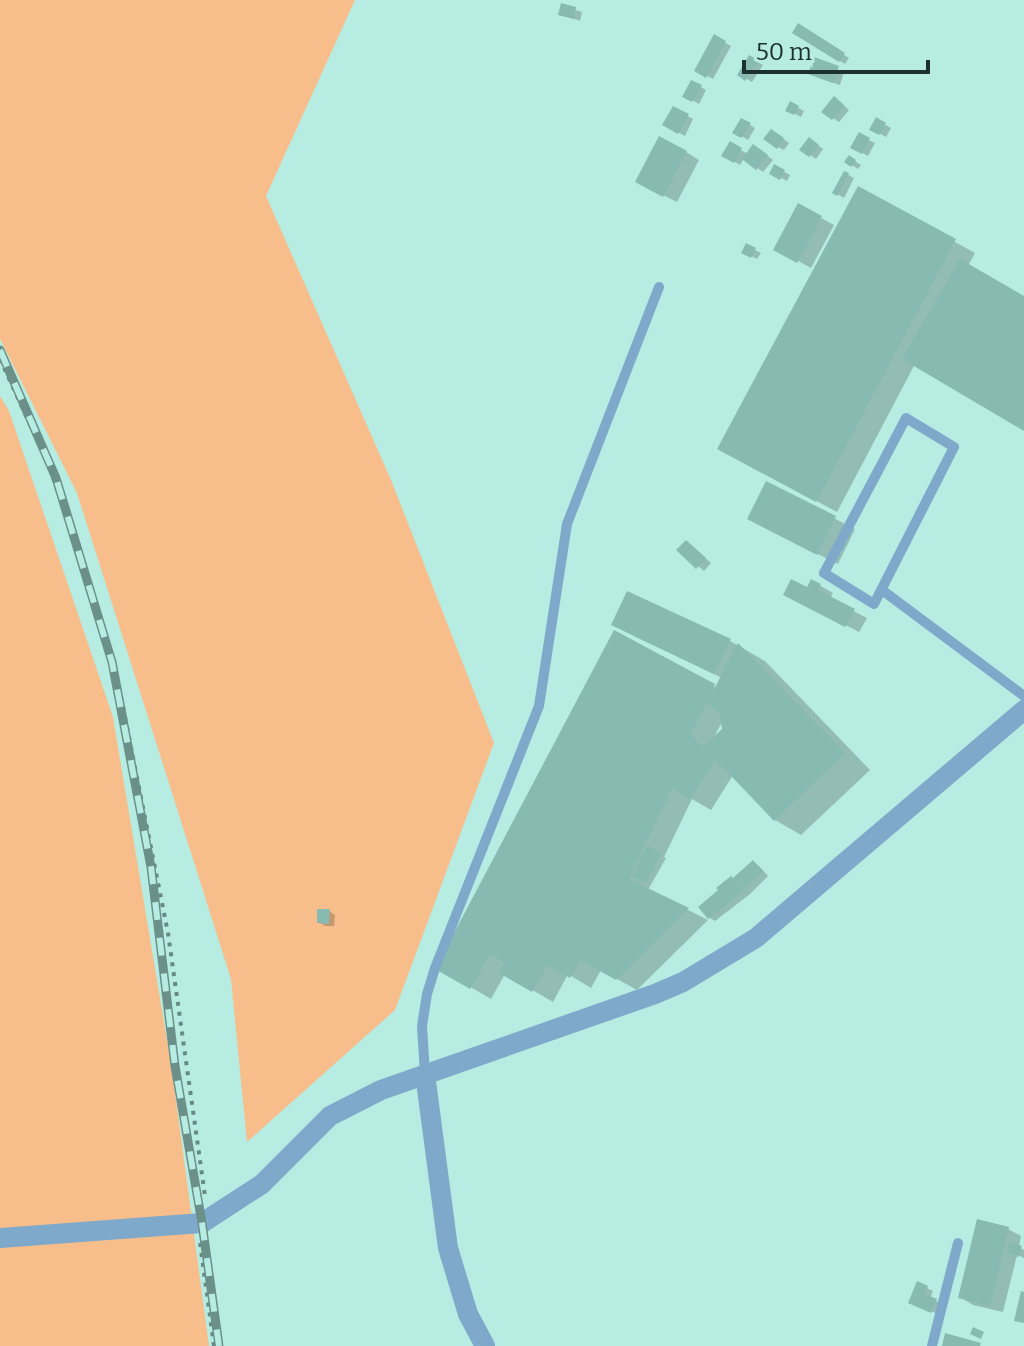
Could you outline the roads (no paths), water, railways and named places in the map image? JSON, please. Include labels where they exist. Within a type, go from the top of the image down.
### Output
[{"type":"street","points":[[0,1238],[202,1223],[262,1184],[330,1116],[381,1090],[683,982],[756,938],[1024,710]]},
{"type":"street","points":[[425,1074],[448,1248],[468,1314],[485,1346]]},
{"type":"lane","points":[[425,1074],[422,1026],[427,994],[539,706],[567,524],[659,287]]},
{"type":"lane","points":[[906,418],[954,447],[882,590],[874,604],[824,573],[906,418]]},
{"type":"lane","points":[[882,590],[1024,696]]},
{"type":"lane","points":[[932,1346],[958,1243]]},
{"type":"railway","points":[[0,350],[56,478],[112,662],[151,867],[175,1066],[219,1346]]}]
